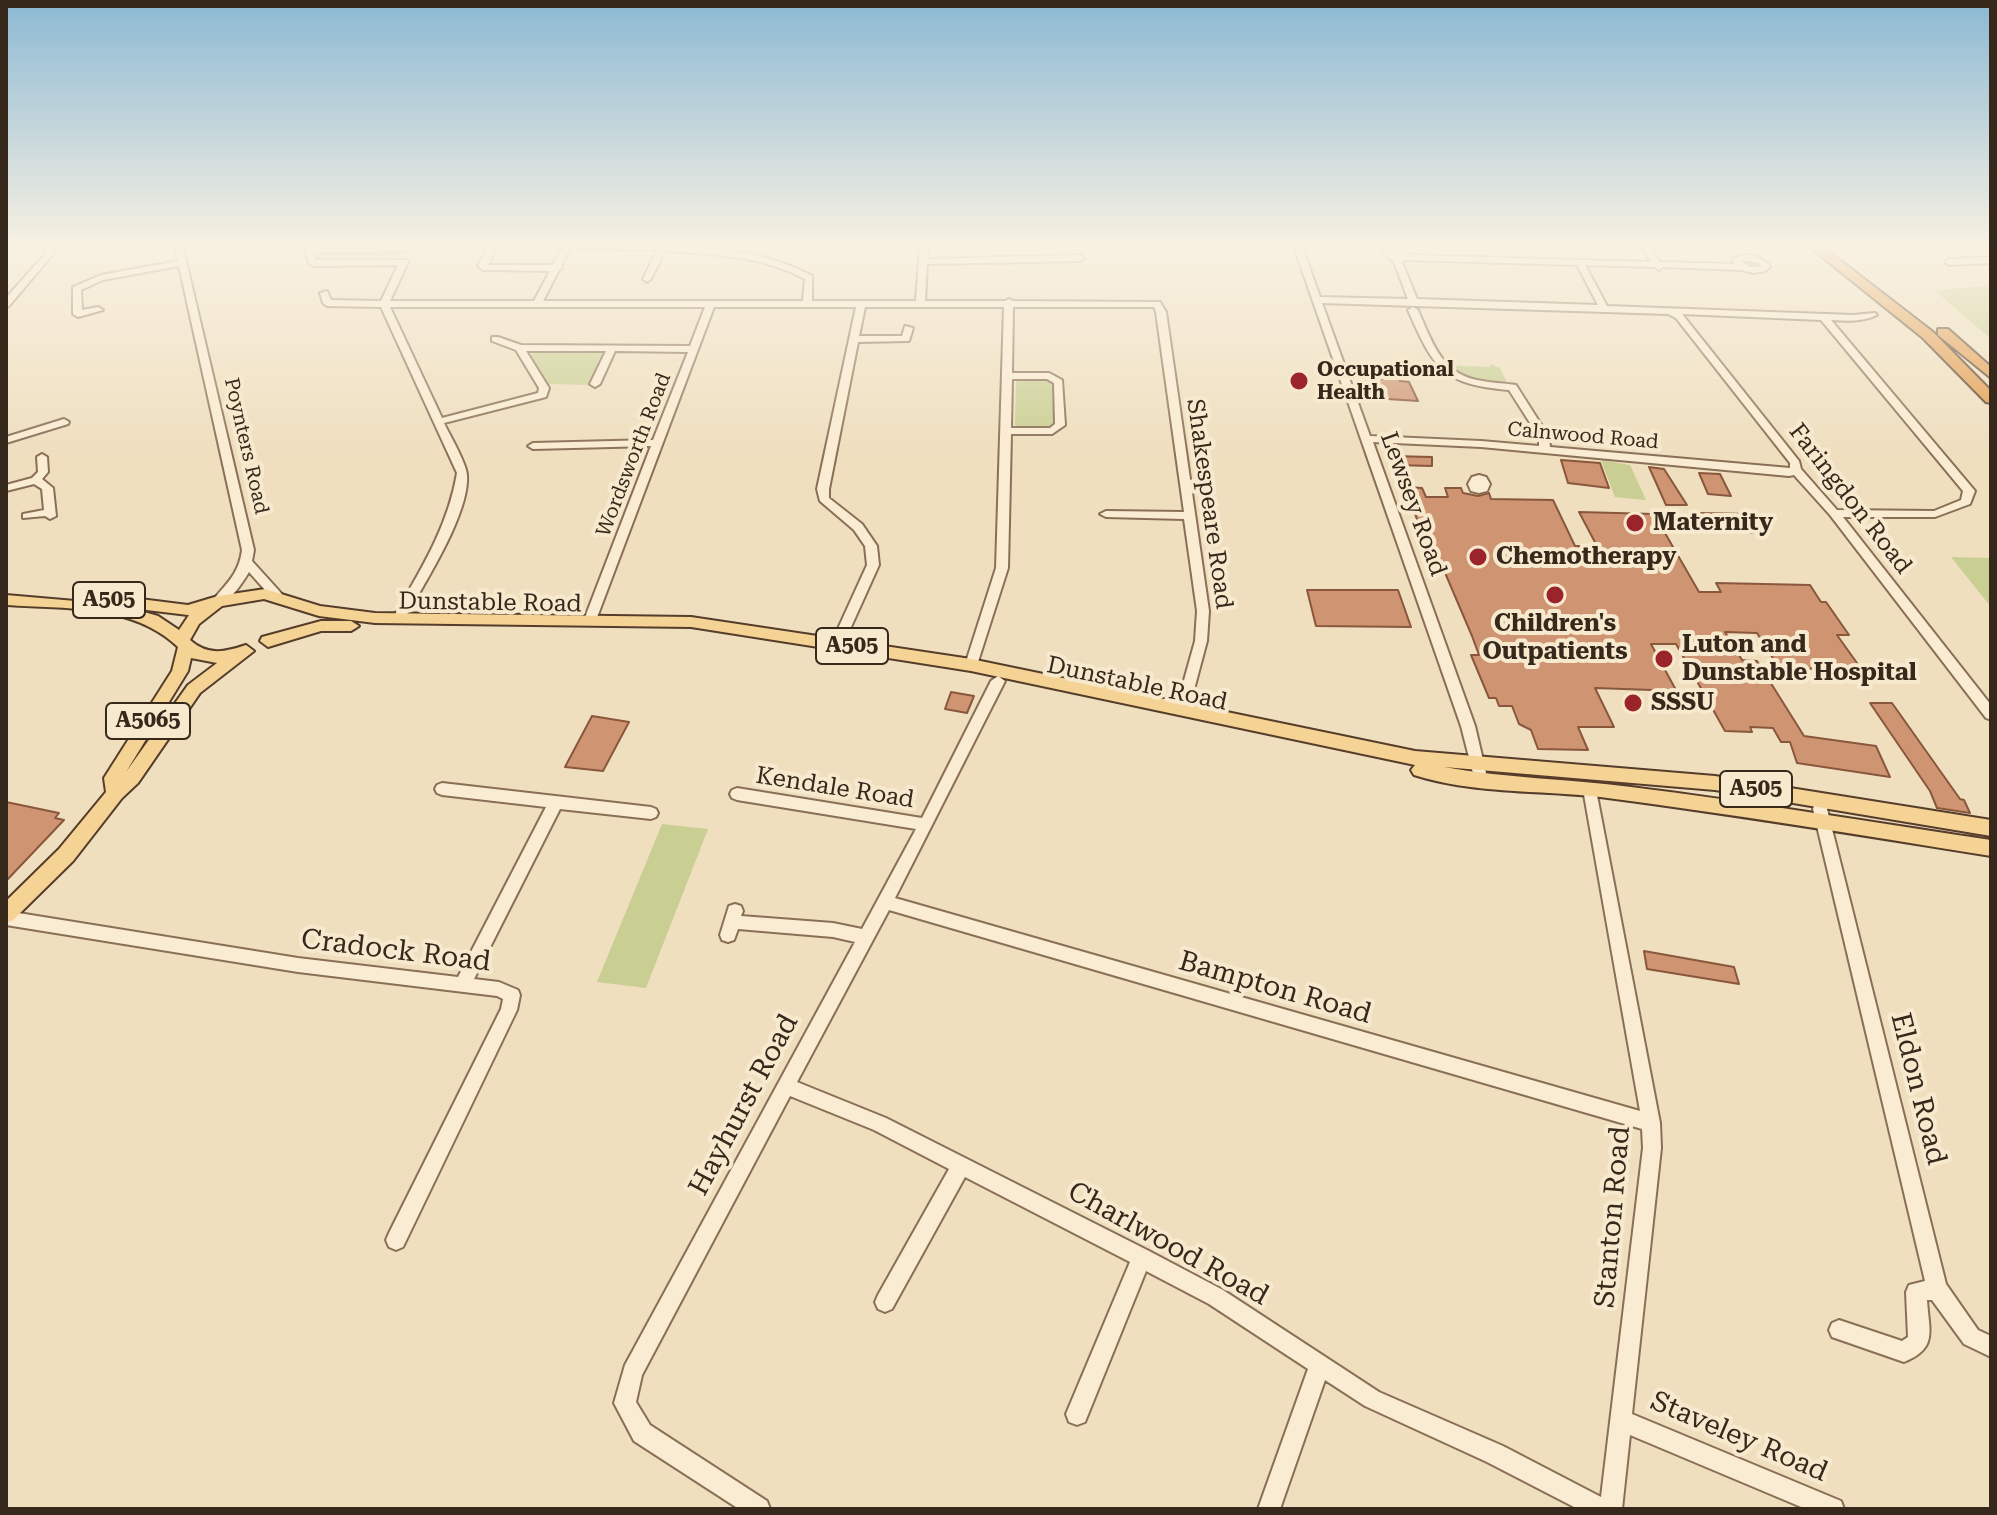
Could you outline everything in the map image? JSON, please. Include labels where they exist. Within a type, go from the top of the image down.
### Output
[{"type":"highway","points":[[1904,315],[1991,399]]},
{"type":"highway","points":[[1922,315],[1990,374]]},
{"type":"highway","points":[[1953,359],[1991,409]]},
{"type":"main road","name":"A505","points":[[6,590],[188,610],[254,594],[280,598]]},
{"type":"main road","name":"Dunstable Road","points":[[280,598],[319,611],[399,618],[691,622],[971,665],[1479,773],[1715,783],[1991,828]]},
{"type":"main road","points":[[268,641],[286,619],[280,598]]},
{"type":"main road","name":"A505","points":[[6,600],[122,611],[156,622],[183,645],[208,657],[227,657],[268,641]]},
{"type":"main road","points":[[183,645],[193,620],[215,603]]},
{"type":"main road","name":"Dunstable Road","points":[[268,641],[300,630],[343,625],[376,628],[679,630],[998,681],[1479,773],[1724,806],[1991,848]]},
{"type":"main road","name":"A5065","points":[[115,793],[113,778],[180,671],[183,645]]},
{"type":"main road","name":"A5065","points":[[6,916],[66,855],[115,793],[132,778],[194,689],[246,651]]},
{"type":"street","name":"Poynters Road","points":[[194,315],[244,528],[248,564]]},
{"type":"street","points":[[389,315],[462,473],[459,502],[399,618]]},
{"type":"street","name":"Wordsworth Road","points":[[590,620],[707,315]]},
{"type":"street","points":[[837,644],[873,565],[871,546],[858,527],[824,499],[823,489],[859,315]]},
{"type":"street","points":[[971,665],[1002,568],[1009,315]]},
{"type":"street","name":"Shakespeare Road","points":[[1161,315],[1203,611],[1201,641],[1183,709]]},
{"type":"street","name":"Lewsey Road","points":[[1322,315],[1468,726],[1479,773]]},
{"type":"street","points":[[1417,315],[1442,369],[1476,385],[1512,387],[1544,437],[1545,451]]},
{"type":"street","name":"Faringdon Road","points":[[1676,315],[1991,715]]},
{"type":"street","points":[[1736,315],[1872,315]]},
{"type":"street","points":[[1824,317],[1969,491],[1966,502],[1945,513],[1834,513]]},
{"type":"street","points":[[854,339],[906,339],[908,328]]},
{"type":"street","points":[[495,339],[520,348],[695,349]]},
{"type":"street","points":[[440,421],[542,395],[544,388],[520,348]]},
{"type":"street","points":[[595,384],[612,348]]},
{"type":"street","points":[[1007,431],[1052,431],[1060,425],[1059,382],[1049,376],[1008,376]]},
{"type":"street","points":[[6,440],[64,422]]},
{"type":"street","name":"Calnwood Road","points":[[1366,439],[1436,441],[1789,473],[1796,470]]},
{"type":"street","points":[[533,446],[658,443]]},
{"type":"street","points":[[6,488],[36,480],[43,472],[42,457]]},
{"type":"street","points":[[27,516],[50,514],[47,488],[36,480]]},
{"type":"street","points":[[1106,514],[1190,516]]},
{"type":"street","points":[[215,603],[235,586],[248,564],[280,598]]},
{"type":"street","name":"Hayhurst Road","points":[[759,1509],[642,1433],[625,1403],[632,1372],[926,825],[998,681]]},
{"type":"street","points":[[442,789],[651,813]]},
{"type":"street","name":"Stanton Road","points":[[1590,789],[1651,1123],[1652,1148],[1611,1509]]},
{"type":"street","name":"Kendale Road","points":[[743,800],[926,825]]},
{"type":"street","name":"Eldon Road","points":[[1827,801],[1821,803],[1820,809],[1937,1289],[1971,1337],[1991,1347]]},
{"type":"street","points":[[463,984],[556,803]]},
{"type":"street","name":"Bampton Road","points":[[885,902],[1651,1123]]},
{"type":"street","name":"Cradock Road","points":[[6,916],[269,961],[499,989],[512,995],[509,1010],[396,1240]]},
{"type":"street","points":[[731,923],[833,930],[866,937]]},
{"type":"street","name":"Charlwood Road","points":[[786,1086],[880,1124],[1142,1258],[1216,1297],[1372,1399],[1495,1454],[1601,1509]]},
{"type":"street","points":[[885,1302],[961,1166]]},
{"type":"street","points":[[1077,1414],[1142,1258]]},
{"type":"street","points":[[1839,1330],[1904,1352],[1919,1342],[1916,1292],[1937,1289]]},
{"type":"street","points":[[1269,1509],[1319,1366]]},
{"type":"street","name":"Staveley Road","points":[[1621,1420],[1824,1507]]},
{"type":"green space","points":[[1963,315],[1991,315],[1991,339]]},
{"type":"green space","points":[[598,350],[606,353],[590,385],[546,384],[530,357],[533,352]]},
{"type":"green space","points":[[1490,364],[1500,368],[1508,384],[1473,382],[1444,365],[1490,367]]},
{"type":"green space","points":[[1023,379],[1055,382],[1056,424],[1036,429],[1015,425],[1016,382]]},
{"type":"green space","points":[[1601,460],[1630,465],[1646,500],[1615,497]]},
{"type":"green space","points":[[1951,557],[1991,558],[1991,607]]},
{"type":"green space","points":[[662,824],[708,829],[646,988],[597,982]]},
{"type":"building","points":[[1385,369],[1396,369],[1400,381],[1409,382],[1418,401],[1372,398],[1366,381],[1389,378]]},
{"type":"building","points":[[1391,456],[1432,457],[1432,466],[1394,465]]},
{"type":"building","points":[[1561,460],[1600,463],[1609,488],[1568,483]]},
{"type":"building","points":[[1649,467],[1664,469],[1687,505],[1666,505]]},
{"type":"building","points":[[1699,473],[1720,474],[1731,496],[1708,494]]},
{"type":"building","points":[[1406,487],[1422,488],[1426,497],[1448,497],[1445,488],[1461,488],[1463,493],[1478,496],[1489,493],[1491,499],[1553,500],[1575,546],[1597,546],[1579,512],[1654,514],[1699,592],[1721,592],[1716,583],[1810,585],[1849,635],[1837,635],[1862,670],[1779,668],[1757,633],[1725,632],[1742,660],[1757,661],[1804,736],[1876,746],[1890,777],[1797,763],[1790,742],[1781,742],[1773,728],[1750,727],[1752,732],[1725,731],[1676,644],[1651,644],[1683,703],[1658,703],[1652,690],[1595,688],[1614,727],[1578,727],[1588,750],[1538,749],[1531,730],[1519,724],[1512,706],[1499,706],[1496,698],[1489,698],[1471,655],[1479,655],[1472,636],[1440,561],[1431,561]]},
{"type":"building","points":[[1695,513],[1750,514],[1763,533],[1707,531]]},
{"type":"building","points":[[1307,590],[1398,590],[1411,627],[1316,626]]},
{"type":"building","points":[[951,692],[974,696],[967,713],[945,709]]},
{"type":"building","points":[[1870,703],[1892,703],[1960,799],[1964,800],[1970,813],[1937,808],[1930,791]]},
{"type":"building","points":[[592,716],[629,722],[603,771],[565,767]]},
{"type":"building","points":[[6,802],[59,813],[55,818],[64,820],[6,881]]},
{"type":"building","points":[[1644,951],[1734,967],[1739,984],[1647,969]]},
{"type":"place","name":"Occupational Health","points":[[1299,381]]},
{"type":"place","name":"Maternity","points":[[1635,523]]},
{"type":"place","name":"Chemotherapy","points":[[1478,557]]},
{"type":"place","name":"Children's Outpatients","points":[[1555,595]]},
{"type":"place","name":"Luton and Dunstable Hospital","points":[[1664,659]]},
{"type":"place","name":"SSSU","points":[[1633,703]]}]
